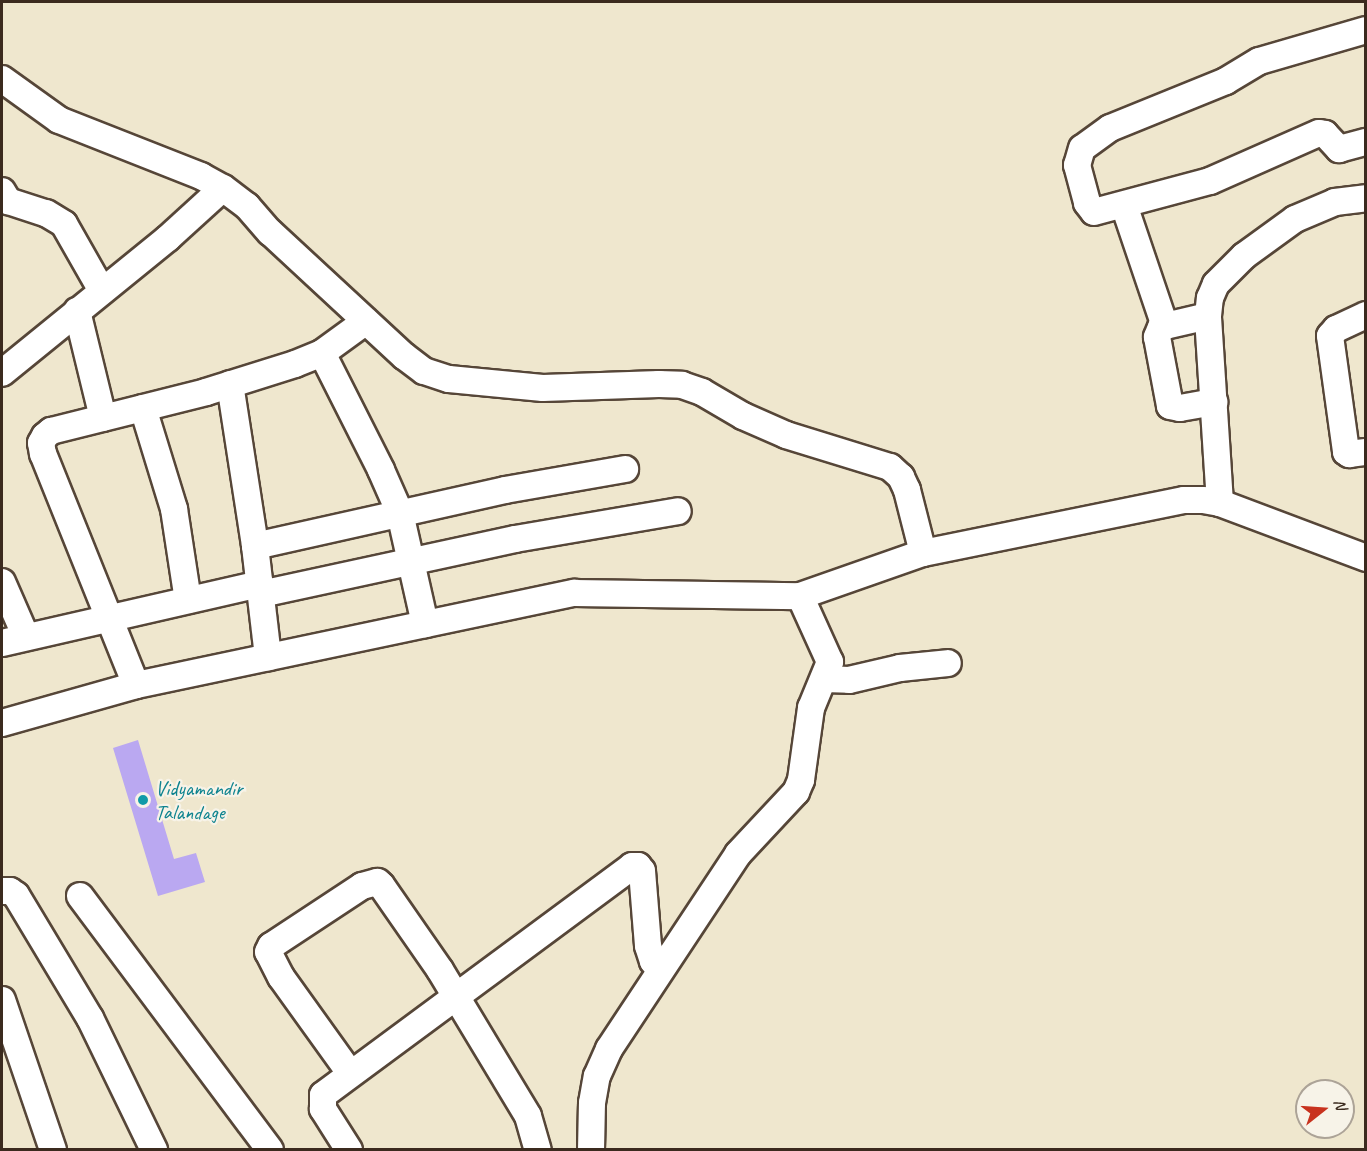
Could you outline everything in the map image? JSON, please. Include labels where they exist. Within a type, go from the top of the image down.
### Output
[{"type":"street","points":[[1365,30],[1259,61],[1227,81],[1110,128],[1089,141],[1077,159],[1090,209],[1100,211],[1210,181],[1319,133],[1325,134],[1339,148],[1365,142]]},
{"type":"street","points":[[2,79],[59,120],[201,176],[223,188],[247,207],[270,232],[404,356],[424,370],[449,379],[543,388],[682,385],[702,392],[743,416],[786,435],[876,460],[890,467],[901,477],[923,553]]},
{"type":"street","points":[[2,373],[168,238],[223,188]]},
{"type":"street","points":[[2,191],[8,201],[46,213],[64,224],[102,291]]},
{"type":"street","points":[[1220,503],[1208,316],[1210,298],[1216,284],[1244,256],[1295,219],[1335,202],[1365,198]]},
{"type":"street","points":[[1124,205],[1165,326]]},
{"type":"street","points":[[77,311],[103,418]]},
{"type":"street","points":[[1365,315],[1336,329],[1330,336],[1346,452],[1365,452]]},
{"type":"street","points":[[1208,316],[1165,326],[1158,331],[1157,337],[1170,406],[1180,408],[1214,402]]},
{"type":"street","points":[[136,685],[43,454],[41,443],[51,432],[230,384],[322,353],[366,321]]},
{"type":"street","points":[[322,353],[400,513],[409,562],[426,624]]},
{"type":"street","points":[[230,384],[255,546],[268,657]]},
{"type":"street","points":[[143,408],[174,509],[188,600]]},
{"type":"street","points":[[255,546],[506,490],[624,469]]},
{"type":"street","points":[[2,723],[136,685],[574,593],[800,596],[923,553],[1184,500],[1220,503],[1365,558]]},
{"type":"street","points":[[2,582],[14,640],[188,600],[409,562],[515,539],[678,511]]},
{"type":"street","points":[[585,1148],[597,1076],[609,1049],[738,854],[796,792],[801,780],[811,708],[829,670],[829,655],[800,596]]},
{"type":"street","points":[[824,679],[849,680],[900,668],[948,663]]},
{"type":"street","points":[[349,1149],[323,1109],[323,1095],[454,995],[632,866],[638,866],[642,871],[648,946],[653,961],[660,970]]},
{"type":"street","points":[[350,1073],[269,958],[268,952],[271,946],[362,886],[377,882],[423,943],[528,1116],[538,1149]]},
{"type":"street","points":[[2,891],[10,891],[16,895],[90,1018],[154,1149]]},
{"type":"street","points":[[80,896],[270,1149]]},
{"type":"street","points":[[2,1000],[53,1149]]},
{"type":"building","name":"Vidyamandir Talandage","points":[[138,740],[174,859],[196,853],[205,882],[158,896],[113,748]]},
{"type":"place","name":"Vidyamandir Talandage","points":[[143,800]]}]
